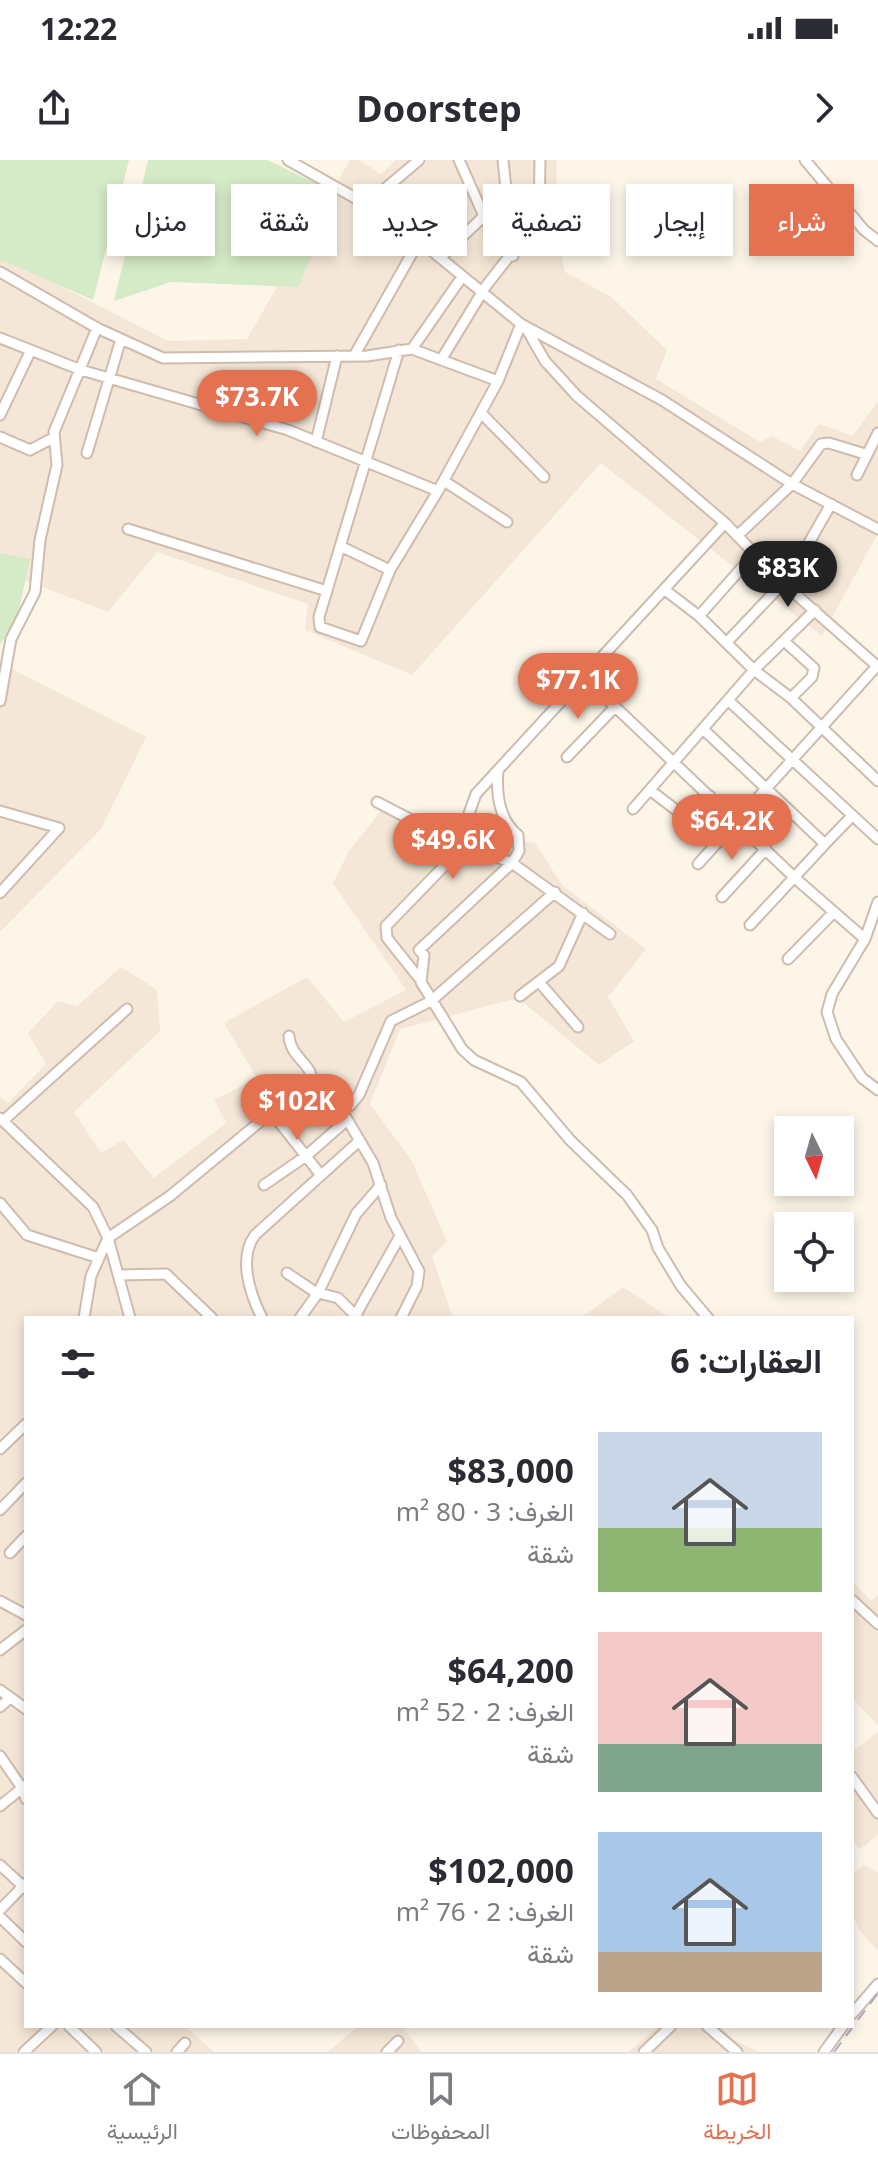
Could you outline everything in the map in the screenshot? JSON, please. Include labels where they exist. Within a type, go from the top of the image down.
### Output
[{"type":"street","points":[[288,160],[353,195]]},
{"type":"street","points":[[391,184],[419,160]]},
{"type":"street","points":[[440,258],[484,216],[459,160]]},
{"type":"street","points":[[503,160],[506,184]]},
{"type":"street","points":[[540,160],[540,184]]},
{"type":"street","points":[[805,160],[864,230],[878,241]]},
{"type":"street","points":[[354,356],[411,256]]},
{"type":"street","points":[[438,256],[523,326],[662,400],[792,484],[878,529]]},
{"type":"street","points":[[441,360],[482,293],[513,256]]},
{"type":"street","points":[[0,272],[97,328],[171,359],[375,356],[412,349],[498,381]]},
{"type":"street","points":[[412,349],[462,277]]},
{"type":"street","points":[[399,350],[318,624],[361,641],[390,570],[444,481],[498,381],[523,326]]},
{"type":"street","points":[[523,326],[545,361],[577,396],[725,523],[784,584],[878,666],[698,864]]},
{"type":"street","points":[[0,701],[11,639],[35,592],[40,540],[57,465],[53,438],[97,328]]},
{"type":"street","points":[[0,338],[81,370],[243,416],[438,491]]},
{"type":"street","points":[[87,453],[121,339]]},
{"type":"street","points":[[0,415],[30,352]]},
{"type":"street","points":[[316,442],[337,356]]},
{"type":"street","points":[[481,413],[544,477]]},
{"type":"street","points":[[857,475],[878,433]]},
{"type":"street","points":[[0,437],[30,450],[53,438]]},
{"type":"street","points":[[737,536],[792,484],[825,442],[865,454]]},
{"type":"street","points":[[444,481],[507,522]]},
{"type":"street","points":[[727,642],[784,584],[831,504]]},
{"type":"street","points":[[706,1316],[681,1286],[658,1248],[652,1230],[627,1195],[570,1140],[521,1082],[474,1060],[462,1049],[419,978],[387,938],[385,930],[447,863],[460,840],[464,819],[476,794],[725,523]]},
{"type":"street","points":[[128,529],[327,591]]},
{"type":"street","points":[[340,546],[390,570]]},
{"type":"street","points":[[699,616],[754,554]]},
{"type":"street","points":[[665,590],[699,616],[754,670],[791,698],[820,729],[878,781]]},
{"type":"street","points":[[633,809],[754,670],[815,610]]},
{"type":"street","points":[[784,641],[814,668],[812,677],[791,698]]},
{"type":"street","points":[[585,678],[795,878],[865,939]]},
{"type":"street","points":[[729,701],[878,839]]},
{"type":"street","points":[[567,757],[614,708]]},
{"type":"street","points":[[704,730],[825,844]]},
{"type":"street","points":[[419,978],[424,955],[419,950],[512,863],[520,844],[518,835],[509,827],[500,807],[498,770]]},
{"type":"street","points":[[650,790],[686,814],[710,796]]},
{"type":"street","points":[[377,802],[440,835],[460,840],[512,863],[610,934]]},
{"type":"street","points":[[0,811],[59,828],[0,893]]},
{"type":"street","points":[[750,925],[852,816]]},
{"type":"street","points":[[722,897],[766,849]]},
{"type":"street","points":[[304,1091],[325,1107],[341,1109],[356,1101],[391,1021],[431,1001],[555,892]]},
{"type":"street","points":[[878,902],[865,939],[832,994],[827,1012],[836,1039],[862,1078],[878,1090]]},
{"type":"street","points":[[788,959],[834,912]]},
{"type":"street","points":[[520,996],[559,966],[583,913]]},
{"type":"street","points":[[539,982],[578,1027]]},
{"type":"street","points":[[127,1009],[2,1120],[85,1195],[108,1238],[130,1316]]},
{"type":"street","points":[[84,1316],[84,1300],[108,1238],[170,1196],[312,1084],[313,1075],[291,1051],[289,1036]]},
{"type":"street","points":[[341,1109],[358,1142],[369,1155],[400,1236],[417,1264],[419,1278],[402,1316]]},
{"type":"street","points":[[272,1113],[320,1174]]},
{"type":"street","points":[[264,1185],[306,1156],[347,1120]]},
{"type":"street","points":[[261,1316],[246,1265],[247,1247],[255,1235],[358,1142]]},
{"type":"street","points":[[301,1316],[318,1293],[356,1214],[381,1185]]},
{"type":"street","points":[[0,1203],[27,1235],[99,1258]]},
{"type":"street","points":[[357,1316],[400,1236]]},
{"type":"street","points":[[287,1273],[318,1293],[338,1298],[355,1316]]},
{"type":"street","points":[[120,1275],[166,1274],[210,1316]]},
{"type":"street","points":[[0,1449],[24,1426]]},
{"type":"street","points":[[0,1510],[24,1485]]},
{"type":"street","points":[[10,1553],[24,1538]]},
{"type":"street","points":[[0,1601],[24,1614]]},
{"type":"street","points":[[854,1602],[878,1624]]},
{"type":"street","points":[[0,1650],[24,1635]]},
{"type":"street","points":[[0,1690],[24,1708]]},
{"type":"street","points":[[0,1707],[10,1698]]},
{"type":"street","points":[[0,1756],[5,1771],[24,1786],[0,1806]]},
{"type":"street","points":[[854,1780],[878,1813]]},
{"type":"street","points":[[0,1865],[24,1885]]},
{"type":"street","points":[[0,1910],[24,1887]]},
{"type":"street","points":[[0,1917],[24,1940]]},
{"type":"street","points":[[0,1959],[24,1981]]},
{"type":"street","points":[[854,2011],[878,1984]]},
{"type":"street","points":[[854,1998],[859,2005]]},
{"type":"street","points":[[24,2052],[50,2028]]},
{"type":"street","points":[[71,2028],[96,2052]]},
{"type":"street","points":[[118,2028],[146,2052]]},
{"type":"street","points":[[644,2052],[669,2028]]},
{"type":"street","points":[[709,2028],[733,2051]]},
{"type":"street","points":[[824,2052],[842,2028]]},
{"type":"street","points":[[387,2052],[398,2041]]},
{"type":"street","points":[[177,2052],[185,2043]]},
{"type":"shaded area","points":[[350,160],[359,160],[381,174],[396,160],[557,160],[556,184],[483,184],[483,256],[562,256],[565,272],[610,296],[667,350],[656,379],[760,442],[772,436],[800,451],[819,424],[853,436],[878,401],[878,533],[822,636],[601,463],[412,675],[305,630],[308,604],[157,552],[108,612],[0,571],[0,255],[168,341],[247,339],[295,256],[337,256],[336,184]]},
{"type":"shaded area","points":[[0,663],[146,737],[101,829],[0,932]]},
{"type":"shaded area","points":[[388,802],[443,825],[535,843],[562,885],[646,949],[608,997],[634,1041],[599,1065],[518,998],[400,1029],[370,1104],[412,1161],[447,1242],[432,1256],[452,1316],[24,1316],[24,2028],[187,2028],[214,2052],[0,2052],[0,1097],[8,1103],[46,1064],[28,1033],[58,1001],[77,1006],[121,967],[157,990],[160,1031],[74,1112],[101,1153],[123,1140],[154,1178],[226,1123],[214,1100],[257,1078],[224,1023],[307,977],[344,1022],[406,990],[333,883],[349,851]]},
{"type":"shaded area","points":[[623,1287],[667,1316],[584,1316]]},
{"type":"shaded area","points":[[854,1583],[871,1601],[878,1595],[878,1725],[854,1700]]},
{"type":"shaded area","points":[[878,1732],[878,1835],[860,1849],[854,1842],[854,1750]]},
{"type":"shaded area","points":[[864,1865],[878,1873],[878,1951],[860,1931],[854,1917],[854,1872]]},
{"type":"shaded area","points":[[356,2028],[403,2028],[421,2052],[328,2052]]},
{"type":"shaded area","points":[[656,2028],[722,2028],[734,2040],[759,2052],[628,2052]]},
{"type":"green space","points":[[0,160],[129,160],[123,184],[107,184],[107,246],[93,300],[2,260],[0,263]]},
{"type":"green space","points":[[148,160],[267,160],[317,184],[231,184],[231,256],[311,256],[299,287],[171,282],[114,301],[125,256],[215,256],[215,184],[142,184]]},
{"type":"green space","points":[[0,553],[30,559],[18,614],[0,645]]},
{"type":"railway","points":[[854,2025],[878,1993]]},
{"type":"railway","points":[[834,2052],[852,2028]]}]
